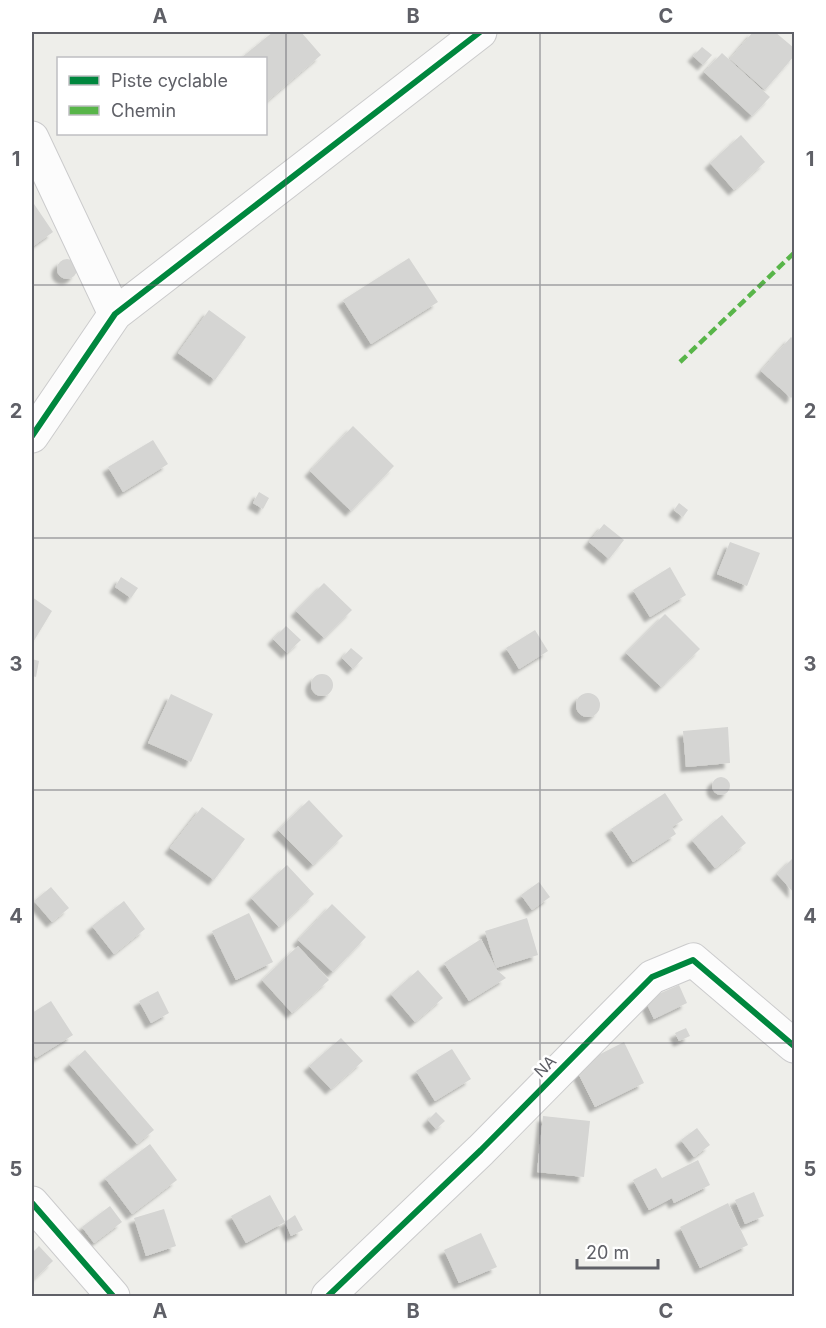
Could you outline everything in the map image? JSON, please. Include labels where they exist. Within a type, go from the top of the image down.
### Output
[{"type":"street","points":[[32,435],[115,314],[480,32]]},
{"type":"street","points":[[32,138],[115,314]]},
{"type":"street","name":"NA","points":[[328,1296],[481,1150],[652,976],[693,960],[795,1046]]},
{"type":"street","points":[[32,1203],[113,1296]]},
{"type":"building","points":[[273,32],[301,32],[321,55],[267,101],[267,57],[242,57]]},
{"type":"building","points":[[753,32],[775,32],[794,48],[794,56],[765,90],[730,59]]},
{"type":"building","points":[[702,47],[712,55],[703,65],[693,56]]},
{"type":"building","points":[[722,53],[770,97],[752,116],[704,72]]},
{"type":"building","points":[[741,135],[765,162],[734,190],[710,163]]},
{"type":"building","points":[[32,201],[53,232],[32,247]]},
{"type":"building","points":[[409,258],[438,302],[371,344],[343,300]]},
{"type":"building","points":[[63,259],[71,259],[77,265],[77,273],[71,279],[63,279],[57,273],[57,265]]},
{"type":"building","points":[[209,310],[246,337],[215,380],[178,353]]},
{"type":"building","points":[[791,337],[794,340],[794,395],[791,398],[761,371]]},
{"type":"building","points":[[353,426],[394,466],[351,511],[310,471]]},
{"type":"building","points":[[153,440],[168,464],[123,492],[108,467]]},
{"type":"building","points":[[259,492],[269,498],[263,509],[253,503]]},
{"type":"building","points":[[679,503],[688,510],[683,517],[674,510]]},
{"type":"building","points":[[604,524],[624,540],[609,559],[589,542]]},
{"type":"building","points":[[730,542],[760,553],[747,586],[717,574]]},
{"type":"building","points":[[670,567],[686,595],[650,617],[633,590]]},
{"type":"building","points":[[121,577],[138,588],[131,598],[115,587]]},
{"type":"building","points":[[324,583],[352,610],[324,638],[296,611]]},
{"type":"building","points":[[32,597],[52,611],[32,644]]},
{"type":"building","points":[[665,614],[700,649],[661,687],[626,653]]},
{"type":"building","points":[[286,626],[301,640],[287,653],[273,639]]},
{"type":"building","points":[[535,630],[548,651],[519,669],[506,648]]},
{"type":"building","points":[[351,648],[363,658],[353,669],[342,658]]},
{"type":"building","points":[[32,659],[39,661],[36,677],[32,676]]},
{"type":"building","points":[[322,674],[330,677],[333,685],[330,693],[322,696],[314,693],[311,685],[314,677]]},
{"type":"building","points":[[588,693],[596,697],[600,705],[596,713],[588,717],[580,713],[576,705],[580,697]]},
{"type":"building","points":[[171,694],[213,714],[191,762],[148,743]]},
{"type":"building","points":[[728,727],[730,763],[686,767],[683,731]]},
{"type":"building","points":[[717,777],[725,777],[730,782],[728,793],[717,795],[712,790],[712,782]]},
{"type":"building","points":[[665,793],[683,820],[672,827],[676,834],[633,862],[611,829]]},
{"type":"building","points":[[309,800],[343,836],[313,865],[278,830]]},
{"type":"building","points":[[202,807],[245,839],[214,880],[170,848]]},
{"type":"building","points":[[722,815],[746,843],[715,868],[692,840]]},
{"type":"building","points":[[794,857],[794,893],[777,874]]},
{"type":"building","points":[[287,865],[314,894],[279,927],[251,898]]},
{"type":"building","points":[[539,882],[550,897],[532,910],[521,895]]},
{"type":"building","points":[[51,887],[69,908],[52,922],[34,901]]},
{"type":"building","points":[[124,901],[145,929],[114,954],[92,926]]},
{"type":"building","points":[[332,904],[366,937],[333,972],[298,940]]},
{"type":"building","points":[[249,913],[273,962],[236,980],[212,931]]},
{"type":"building","points":[[527,918],[538,955],[496,968],[485,931]]},
{"type":"building","points":[[481,939],[497,970],[506,978],[469,1001],[444,963]]},
{"type":"building","points":[[298,946],[329,980],[292,1013],[262,980]]},
{"type":"building","points":[[418,970],[443,998],[415,1022],[391,994]]},
{"type":"building","points":[[679,985],[687,1003],[654,1019],[645,1000]]},
{"type":"building","points":[[158,991],[169,1013],[151,1023],[139,1001]]},
{"type":"building","points":[[51,1001],[73,1035],[36,1058],[32,1052],[32,1013]]},
{"type":"building","points":[[686,1028],[690,1036],[679,1041],[675,1033]]},
{"type":"building","points":[[341,1038],[363,1061],[331,1089],[309,1066]]},
{"type":"building","points":[[624,1042],[644,1083],[595,1107],[575,1067]]},
{"type":"building","points":[[452,1049],[471,1079],[435,1101],[416,1071]]},
{"type":"building","points":[[85,1050],[154,1130],[137,1144],[69,1064]]},
{"type":"building","points":[[436,1112],[445,1121],[436,1129],[428,1120]]},
{"type":"building","points":[[543,1116],[590,1121],[584,1177],[537,1172]]},
{"type":"building","points":[[697,1128],[710,1145],[694,1157],[681,1140]]},
{"type":"building","points":[[150,1144],[177,1180],[132,1214],[105,1178]]},
{"type":"building","points":[[698,1160],[710,1185],[674,1203],[672,1198],[649,1210],[633,1180],[656,1168],[662,1178]]},
{"type":"building","points":[[754,1192],[764,1216],[745,1224],[735,1200]]},
{"type":"building","points":[[270,1195],[285,1222],[246,1243],[231,1216]]},
{"type":"building","points":[[728,1203],[748,1245],[700,1268],[680,1227]]},
{"type":"building","points":[[110,1206],[122,1222],[94,1243],[82,1227]]},
{"type":"building","points":[[164,1209],[176,1246],[146,1256],[134,1218]]},
{"type":"building","points":[[295,1215],[303,1230],[291,1236],[285,1222]]},
{"type":"building","points":[[481,1233],[497,1267],[459,1283],[444,1250]]},
{"type":"building","points":[[39,1246],[53,1261],[32,1281],[32,1253]]},
{"type":"marked path","points":[[680,362],[794,253]]},
{"type":"cycle path","points":[[32,436],[115,314],[480,32]]},
{"type":"cycle path","points":[[328,1296],[481,1150],[652,977],[693,960],[794,1046]]},
{"type":"cycle path","points":[[32,1203],[113,1296]]}]
